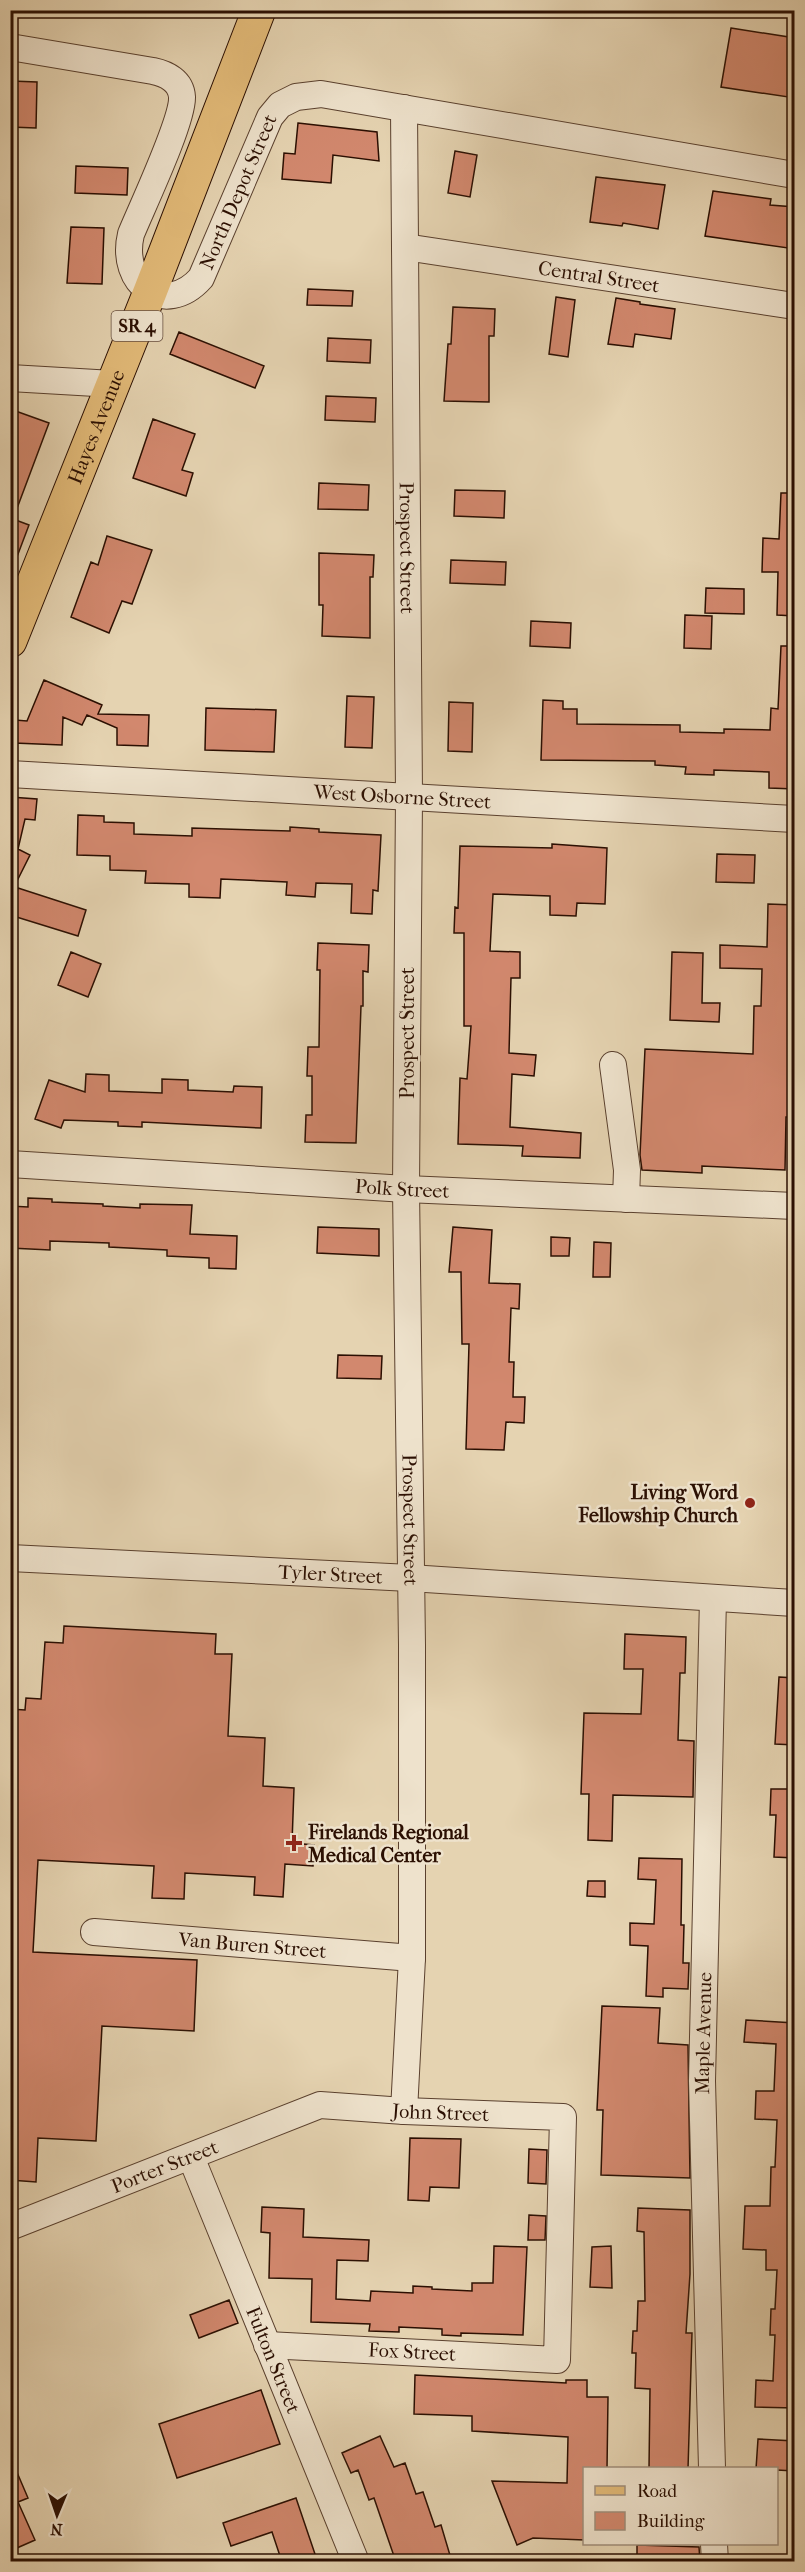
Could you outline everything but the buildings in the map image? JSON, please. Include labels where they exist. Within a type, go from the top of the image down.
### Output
[{"type":"main road","name":"Hayes Avenue","points":[[10,641],[150,292],[259,10]]},
{"type":"street","points":[[10,47],[153,71],[170,77],[176,83],[182,96],[178,120],[129,244],[129,259],[134,276],[141,286],[150,292]]},
{"type":"street","name":"North Depot Street","points":[[150,292],[163,295],[177,293],[190,287],[201,278],[266,125],[280,105],[296,97],[312,94],[795,175]]},
{"type":"street","name":"Prospect Street","points":[[404,108],[409,796],[406,1189],[412,1645],[412,1958],[404,2111]]},
{"type":"street","name":"Central Street","points":[[405,247],[795,306]]},
{"type":"street","points":[[10,378],[113,384]]},
{"type":"street","name":"West Osborne Street","points":[[10,774],[795,819]]},
{"type":"street","points":[[613,1065],[627,1170],[626,1199]]},
{"type":"street","name":"Polk Street","points":[[10,1164],[406,1189],[795,1206]]},
{"type":"street","name":"Tyler Street","points":[[10,1557],[410,1578],[795,1603]]},
{"type":"street","name":"Maple Avenue","points":[[712,2467],[702,2081],[713,1598]]},
{"type":"street","name":"Van Buren Street","points":[[94,1932],[412,1958]]},
{"type":"street","name":"John Street","points":[[320,2105],[404,2111],[563,2117],[557,2360]]},
{"type":"street","name":"Porter Street","points":[[10,2227],[320,2105]]},
{"type":"street","name":"Fulton Street","points":[[191,2157],[356,2562]]},
{"type":"street","name":"Fox Street","points":[[267,2345],[557,2360]]},
{"type":"street","points":[[714,2545],[715,2562]]},
{"type":"place","name":"Living Word Fellowship Church","points":[[750,1503]]},
{"type":"place","name":"Firelands Regional Medical Center","points":[[294,1843]]}]
